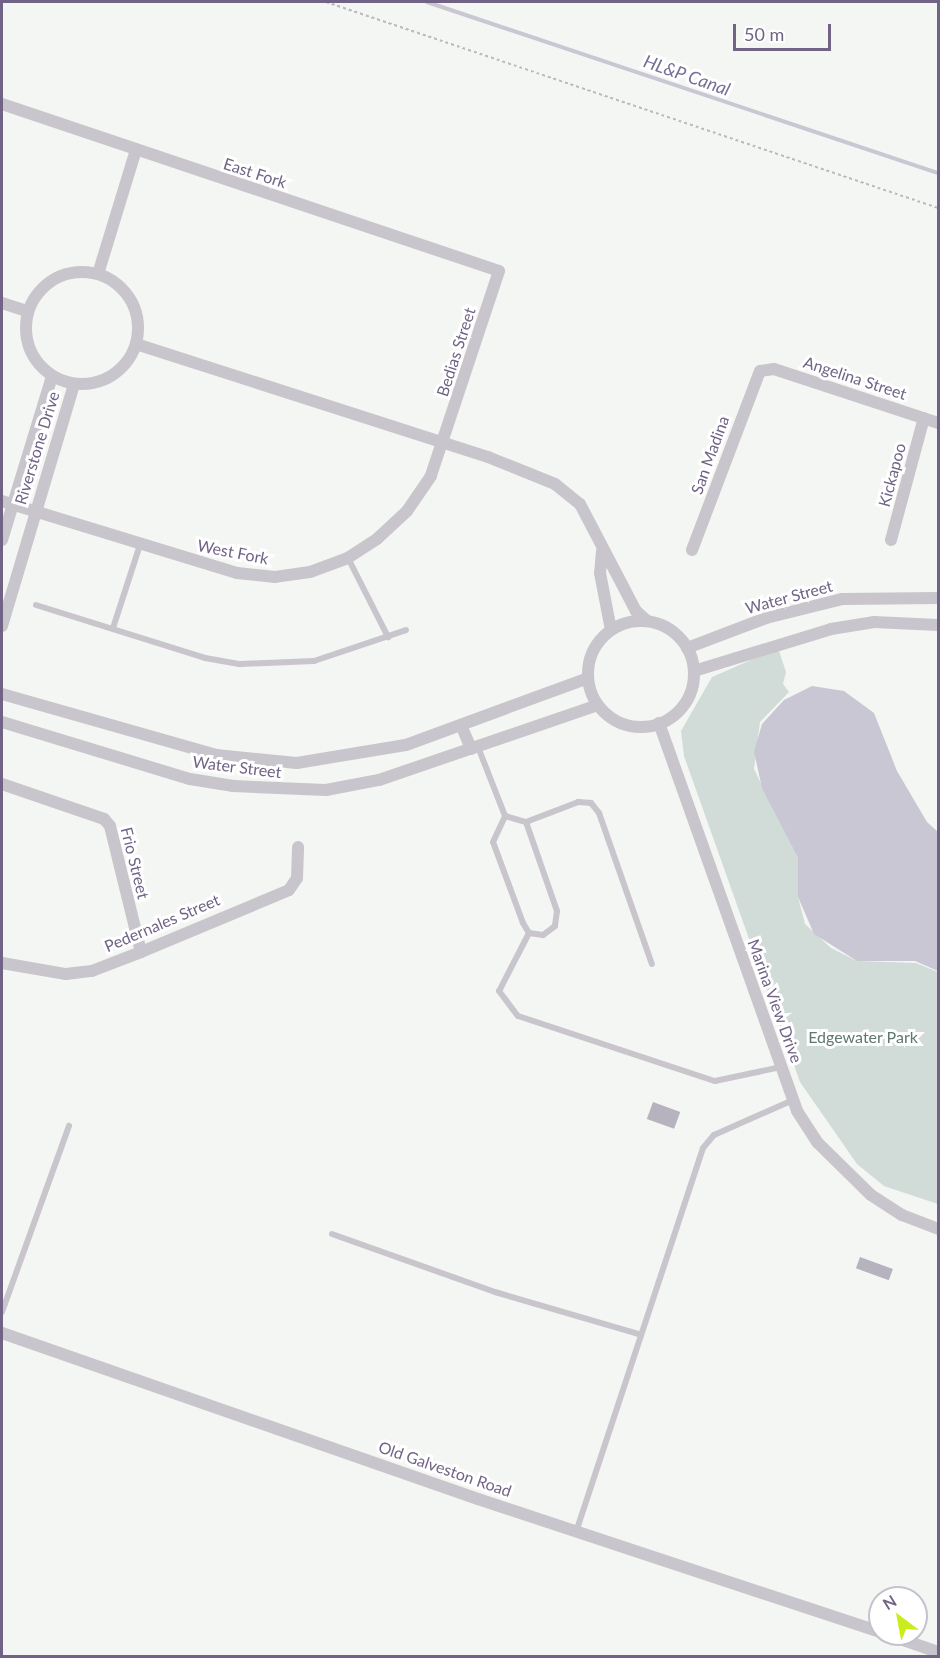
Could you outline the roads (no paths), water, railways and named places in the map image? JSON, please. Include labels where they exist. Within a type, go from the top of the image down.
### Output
[{"type":"street","name":"East Fork","points":[[2,104],[499,271]]},
{"type":"street","points":[[99,274],[136,150]]},
{"type":"street","points":[[2,303],[27,311],[35,295],[56,278],[81,271],[99,274],[127,294],[138,327],[136,344],[443,443],[555,484],[580,504],[602,551],[618,570],[636,611],[647,621]]},
{"type":"street","name":"Bedias Street","points":[[443,443],[499,271]]},
{"type":"street","name":"Riverstone Drive","points":[[27,311],[29,348],[52,376],[74,384],[108,378],[120,369],[136,344]]},
{"type":"street","name":"Angelina Street","points":[[760,371],[774,369],[939,423]]},
{"type":"street","name":"San Madina","points":[[692,550],[760,371]]},
{"type":"street","name":"Riverstone Drive","points":[[2,540],[7,503],[52,376]]},
{"type":"street","name":"Riverstone Drive","points":[[2,626],[74,384]]},
{"type":"street","name":"Kickapoo","points":[[891,540],[924,418]]},
{"type":"street","name":"West Fork","points":[[7,503],[206,566],[274,577],[310,572],[348,558],[377,539],[406,511],[431,476],[443,443]]},
{"type":"street","points":[[602,551],[600,573],[611,630]]},
{"type":"street","name":"Water Street","points":[[687,648],[766,618],[842,599],[939,598]]},
{"type":"street","points":[[647,621],[663,625],[687,648],[694,671],[685,703],[659,723],[626,724],[598,705],[588,678],[593,651],[611,630],[647,621]]},
{"type":"street","points":[[694,671],[831,629],[874,622],[939,625]]},
{"type":"street","name":"Water Street","points":[[2,694],[166,743],[260,762],[344,759],[406,745],[588,678]]},
{"type":"street","name":"Water Street","points":[[2,722],[190,779],[279,789],[326,790],[379,780],[598,705]]},
{"type":"street","name":"Marina View Drive","points":[[659,723],[793,1100],[818,1143],[854,1180],[892,1209],[939,1229]]},
{"type":"street","points":[[461,724],[474,748]]},
{"type":"street","name":"Frio Street","points":[[2,784],[104,819],[110,826],[141,952]]},
{"type":"street","name":"Pedernales Street","points":[[2,963],[66,974],[92,970],[141,952],[289,890],[297,878],[298,847]]},
{"type":"street","name":"Old Galveston Road","points":[[2,1333],[868,1628]]},
{"type":"street","points":[[921,1646],[939,1652]]},
{"type":"lane","points":[[113,628],[140,545]]},
{"type":"lane","points":[[348,558],[388,638]]},
{"type":"lane","points":[[36,605],[240,664],[314,661],[388,638],[406,630]]},
{"type":"lane","points":[[474,748],[505,816],[493,842],[529,933],[499,991],[518,1016],[715,1081],[781,1067]]},
{"type":"lane","points":[[505,816],[526,822],[591,803],[599,813],[652,964]]},
{"type":"lane","points":[[526,822],[558,911],[555,926],[543,934],[529,933]]},
{"type":"lane","points":[[577,1529],[639,1334],[703,1148],[714,1135],[793,1100]]},
{"type":"lane","points":[[2,1312],[69,1126]]},
{"type":"lane","points":[[332,1234],[495,1292],[639,1334]]},
{"type":"waterway","name":"HL&P Canal","points":[[427,2],[938,173]]},
{"type":"park label","name":"Edgewater Park","points":[[863,1037]]}]
